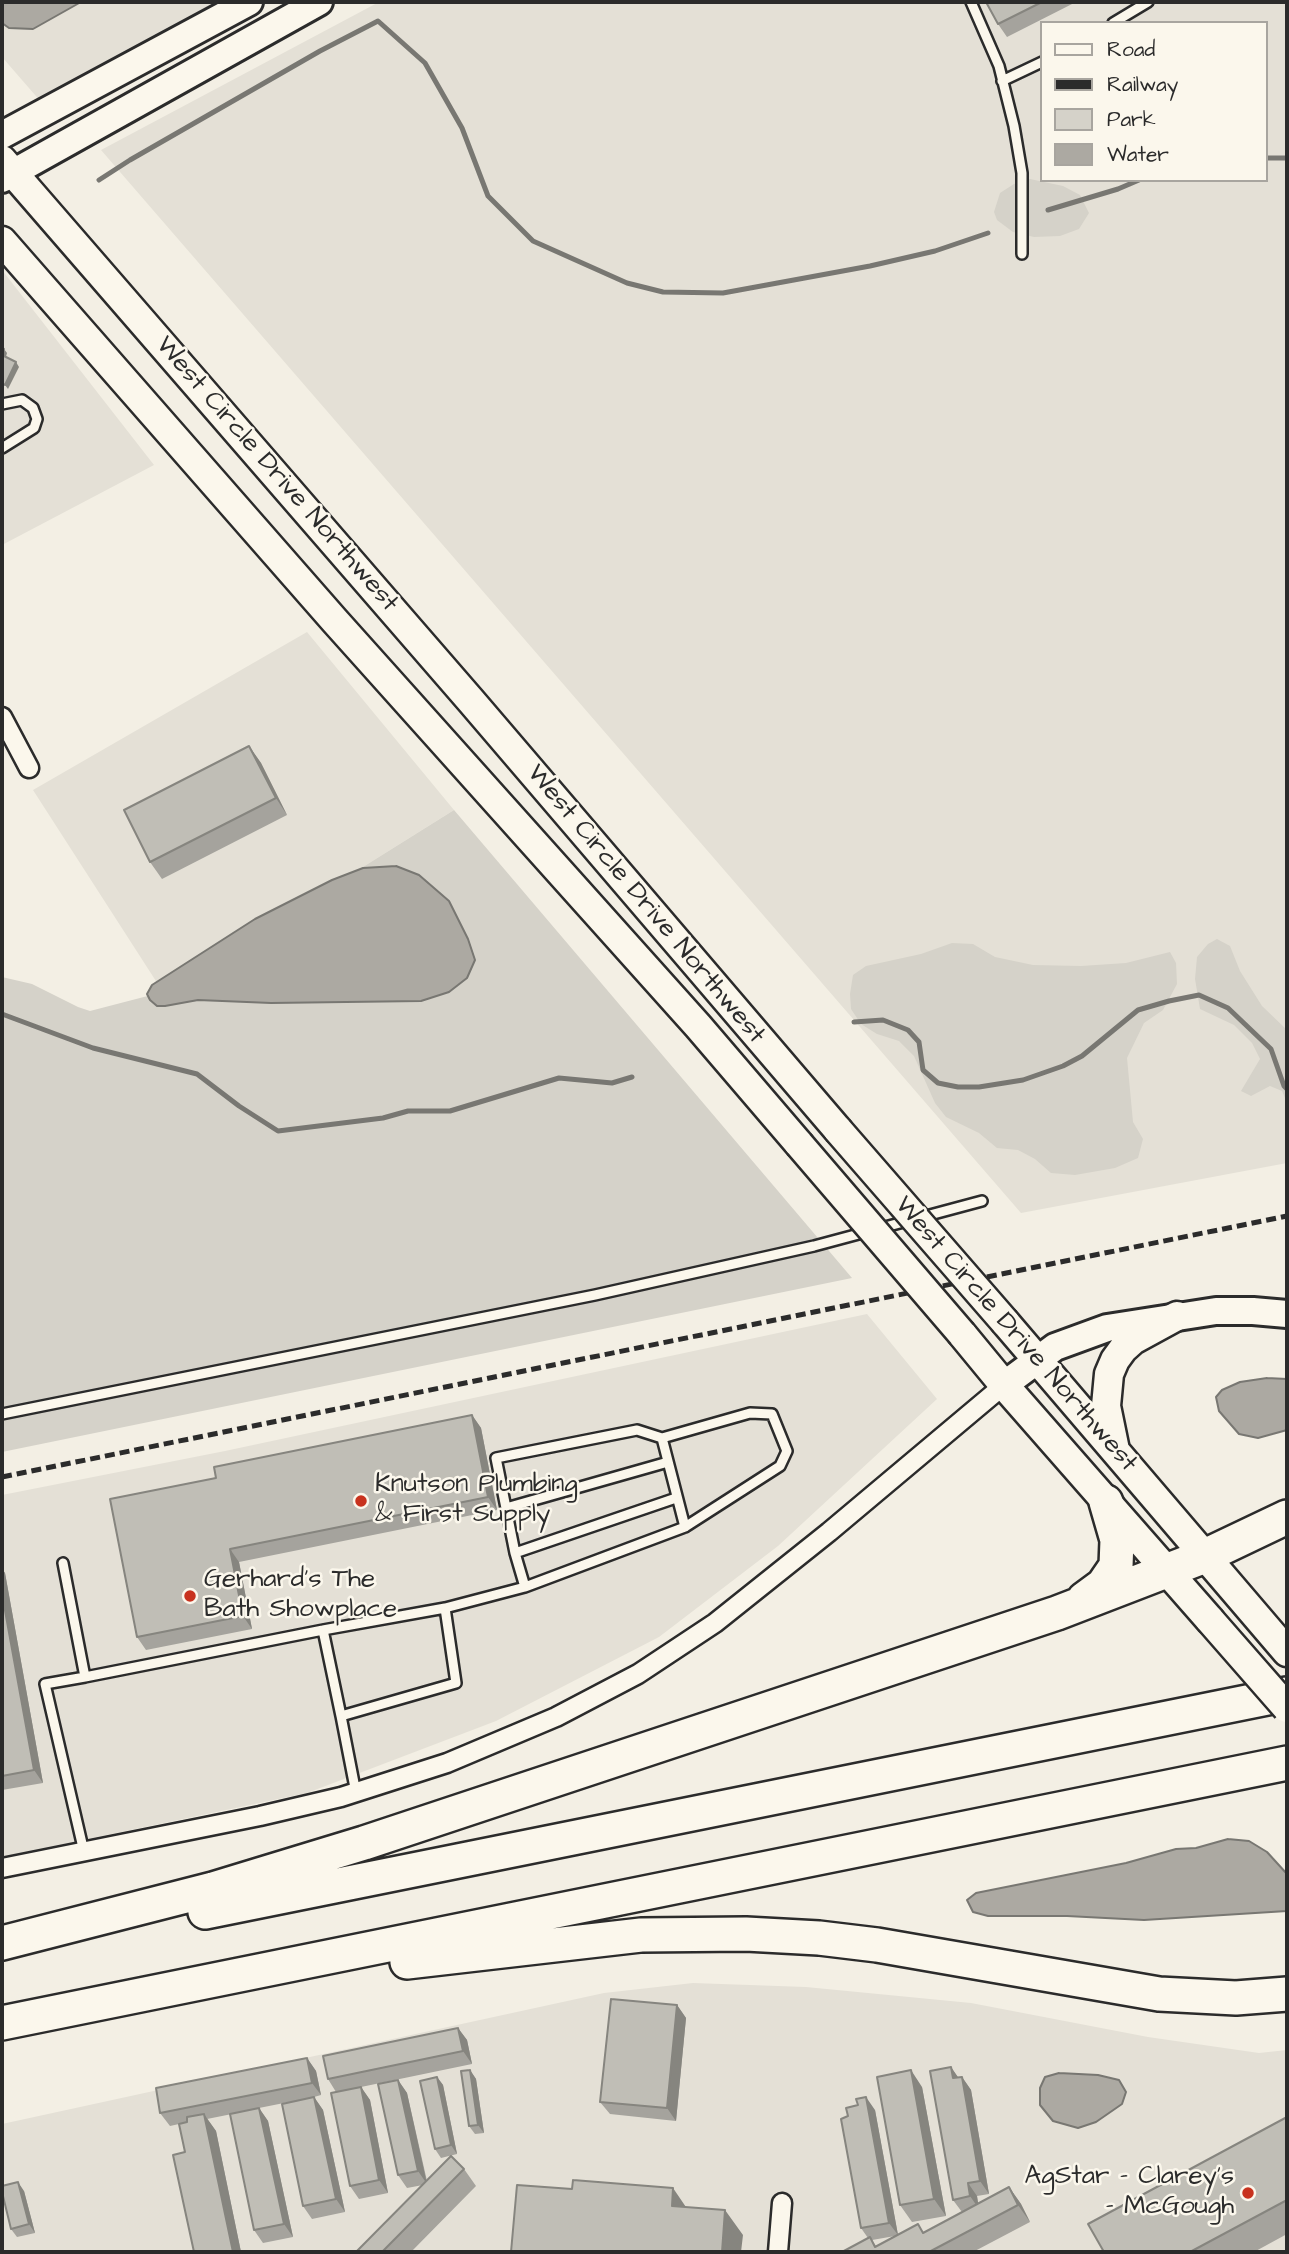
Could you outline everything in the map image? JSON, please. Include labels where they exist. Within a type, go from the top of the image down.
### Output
[{"type":"highway","points":[[1074,1607],[1103,1585],[1116,1566],[1117,1540],[1106,1502]]},
{"type":"highway","points":[[2,1943],[214,1889],[364,1843],[1074,1607],[1168,1572],[1287,1517]]},
{"type":"highway","points":[[2,1953],[1287,1694]]},
{"type":"highway","points":[[2,2023],[1287,1763]]},
{"type":"highway","points":[[151,1993],[563,1943],[713,1933],[785,1935],[877,1945],[1159,1994],[1236,1998],[1287,1994]]},
{"type":"main road","points":[[2,135],[249,2]]},
{"type":"main road","points":[[5,171],[319,2]]},
{"type":"main road","name":"West Circle Drive Northwest","points":[[5,171],[472,702],[1287,1652]]},
{"type":"main road","name":"West Circle Drive Northwest","points":[[2,241],[335,621],[698,1026],[1004,1385],[1287,1708]]},
{"type":"main road","points":[[1004,1385],[1055,1347],[1092,1332],[1177,1315],[1216,1311],[1287,1314]]},
{"type":"main road","points":[[1116,1453],[1106,1405],[1109,1374],[1115,1360],[1133,1340],[1177,1315]]},
{"type":"street","points":[[2,717],[29,768]]},
{"type":"street","points":[[2,1868],[280,1812],[356,1793],[447,1763],[523,1732],[604,1693],[668,1655],[743,1603],[1004,1385]]},
{"type":"street","points":[[778,2252],[782,2203]]},
{"type":"lane","points":[[971,2],[999,66],[1014,125],[1022,173],[1022,254]]},
{"type":"lane","points":[[1116,21],[1148,2]]},
{"type":"lane","points":[[1002,81],[1040,63]]},
{"type":"lane","points":[[2,404],[22,400],[33,408],[37,419],[34,428],[2,448]]},
{"type":"lane","points":[[2,1414],[608,1292],[814,1246],[982,1200]]},
{"type":"lane","points":[[84,1852],[45,1684],[445,1608],[525,1587],[685,1527],[780,1466],[787,1451],[772,1414],[750,1413],[662,1438],[637,1430],[496,1458],[515,1553],[525,1587]]},
{"type":"lane","points":[[662,1438],[685,1527]]},
{"type":"lane","points":[[506,1508],[668,1462]]},
{"type":"lane","points":[[515,1553],[676,1497]]},
{"type":"lane","points":[[63,1563],[85,1677]]},
{"type":"lane","points":[[341,1716],[456,1683],[445,1608]]},
{"type":"lane","points":[[323,1630],[356,1793]]},
{"type":"shaded area","points":[[2,2],[228,2],[42,103],[2,57]]},
{"type":"shaded area","points":[[379,2],[1287,2],[1287,1163],[1021,1213],[101,150]]},
{"type":"shaded area","points":[[2,270],[154,465],[2,545]]},
{"type":"shaded area","points":[[307,632],[454,810],[163,992],[33,790]]},
{"type":"shaded area","points":[[867,1314],[937,1399],[778,1546],[659,1637],[496,1721],[307,1793],[2,1857],[2,1495],[225,1451]]},
{"type":"shaded area","points":[[693,1983],[806,1987],[971,2003],[1148,2037],[1259,2053],[1287,2050],[1287,2252],[2,2252],[2,2124],[604,1993]]},
{"type":"green space","points":[[1030,179],[1063,186],[1080,195],[1089,213],[1079,229],[1060,236],[1034,237],[1013,232],[997,220],[994,212],[1000,193],[1014,184]]},
{"type":"green space","points":[[454,810],[852,1278],[2,1452],[2,977],[32,984],[90,1011],[163,992]]},
{"type":"green space","points":[[1217,939],[1230,946],[1240,971],[1262,1006],[1287,1030],[1287,1103],[1282,1091],[1270,1086],[1251,1096],[1241,1091],[1260,1059],[1252,1043],[1234,1025],[1200,1009],[1195,979],[1197,957],[1208,944]]},
{"type":"green space","points":[[952,943],[973,944],[995,957],[1033,965],[1126,963],[1170,952],[1176,963],[1177,984],[1163,1010],[1144,1023],[1127,1058],[1133,1122],[1143,1139],[1138,1158],[1115,1168],[1075,1175],[1051,1173],[1035,1159],[1018,1150],[997,1148],[979,1133],[946,1117],[935,1103],[914,1056],[899,1041],[877,1034],[861,1024],[851,1009],[853,975],[866,966],[921,954]]},
{"type":"water","points":[[2,2],[81,2],[33,29],[9,28],[2,23]]},
{"type":"water","points":[[396,866],[419,875],[449,901],[468,939],[475,960],[467,978],[449,992],[421,1001],[271,1003],[198,1000],[157,1006],[150,1000],[147,994],[152,985],[255,919],[332,880],[363,868]]},
{"type":"water","points":[[1267,1378],[1287,1379],[1287,1430],[1258,1438],[1239,1434],[1219,1411],[1216,1397],[1222,1390],[1240,1382]]},
{"type":"water","points":[[1228,1839],[1249,1841],[1267,1852],[1287,1874],[1287,1911],[1144,1920],[988,1916],[973,1912],[967,1900],[976,1893]]},
{"type":"water","points":[[1059,2073],[1098,2075],[1119,2080],[1126,2092],[1122,2104],[1096,2122],[1078,2128],[1053,2121],[1040,2105],[1040,2088],[1045,2077]]},
{"type":"building","points":[[986,2],[1042,2],[998,24]]},
{"type":"building","points":[[2,355],[16,362],[5,385],[2,383]]},
{"type":"building","points":[[249,746],[276,798],[150,862],[124,810]]},
{"type":"building","points":[[472,1415],[488,1497],[230,1549],[243,1616],[137,1637],[110,1499],[216,1478],[214,1467]]},
{"type":"building","points":[[2,1594],[34,1770],[2,1776]]},
{"type":"building","points":[[611,1999],[677,2005],[667,2108],[600,2102]]},
{"type":"building","points":[[458,2028],[463,2051],[328,2079],[323,2056]]},
{"type":"building","points":[[307,2058],[312,2083],[160,2113],[156,2088]]},
{"type":"building","points":[[951,2067],[953,2078],[962,2077],[980,2181],[968,2183],[970,2196],[953,2200],[930,2071]]},
{"type":"building","points":[[470,2070],[478,2125],[469,2126],[461,2071]]},
{"type":"building","points":[[911,2070],[934,2199],[900,2205],[877,2077]]},
{"type":"building","points":[[437,2077],[451,2145],[435,2149],[420,2081]]},
{"type":"building","points":[[398,2080],[418,2171],[398,2175],[378,2084]]},
{"type":"building","points":[[361,2087],[379,2180],[350,2186],[331,2093]]},
{"type":"building","points":[[314,2097],[336,2199],[303,2206],[282,2104]]},
{"type":"building","points":[[866,2097],[889,2223],[861,2228],[841,2119],[848,2116],[846,2108],[858,2105],[856,2099]]},
{"type":"building","points":[[259,2108],[284,2224],[254,2230],[230,2114]]},
{"type":"building","points":[[204,2114],[233,2252],[194,2252],[173,2155],[185,2152],[179,2124],[187,2122],[187,2117]]},
{"type":"building","points":[[1287,2117],[1287,2200],[1190,2252],[1104,2252],[1088,2224]]},
{"type":"building","points":[[451,2156],[464,2169],[382,2252],[356,2252]]},
{"type":"building","points":[[573,2180],[673,2188],[672,2206],[725,2210],[722,2252],[511,2252],[517,2185],[572,2189]]},
{"type":"building","points":[[18,2182],[29,2224],[11,2229],[2,2186]]},
{"type":"building","points":[[1009,2187],[1018,2205],[929,2252],[842,2252],[870,2237],[875,2247],[918,2224],[923,2233]]},
{"type":"waterway","points":[[99,180],[320,51],[378,21],[425,63],[462,128],[488,196],[533,241],[627,283],[663,292],[723,293],[870,266],[935,251],[988,233]]},
{"type":"waterway","points":[[1268,158],[1287,158]]},
{"type":"waterway","points":[[1048,210],[1134,182]]},
{"type":"waterway","points":[[854,1022],[883,1020],[908,1030],[919,1042],[923,1070],[938,1083],[979,1087],[1023,1080],[1063,1066],[1082,1056],[1138,1010],[1199,995],[1228,1008],[1271,1049],[1287,1089]]},
{"type":"waterway","points":[[2,1014],[93,1048],[197,1074],[278,1131],[383,1118],[408,1111],[450,1111],[559,1078],[612,1083],[632,1077]]},
{"type":"railway","points":[[2,1477],[1287,1216]]},
{"type":"place","name":"Knutson Plumbing & First Supply","points":[[361,1501]]},
{"type":"place","name":"Gerhard's The Bath Showplace","points":[[190,1596]]},
{"type":"place","name":"AgStar - Clarey's - McGough","points":[[1248,2193]]}]
